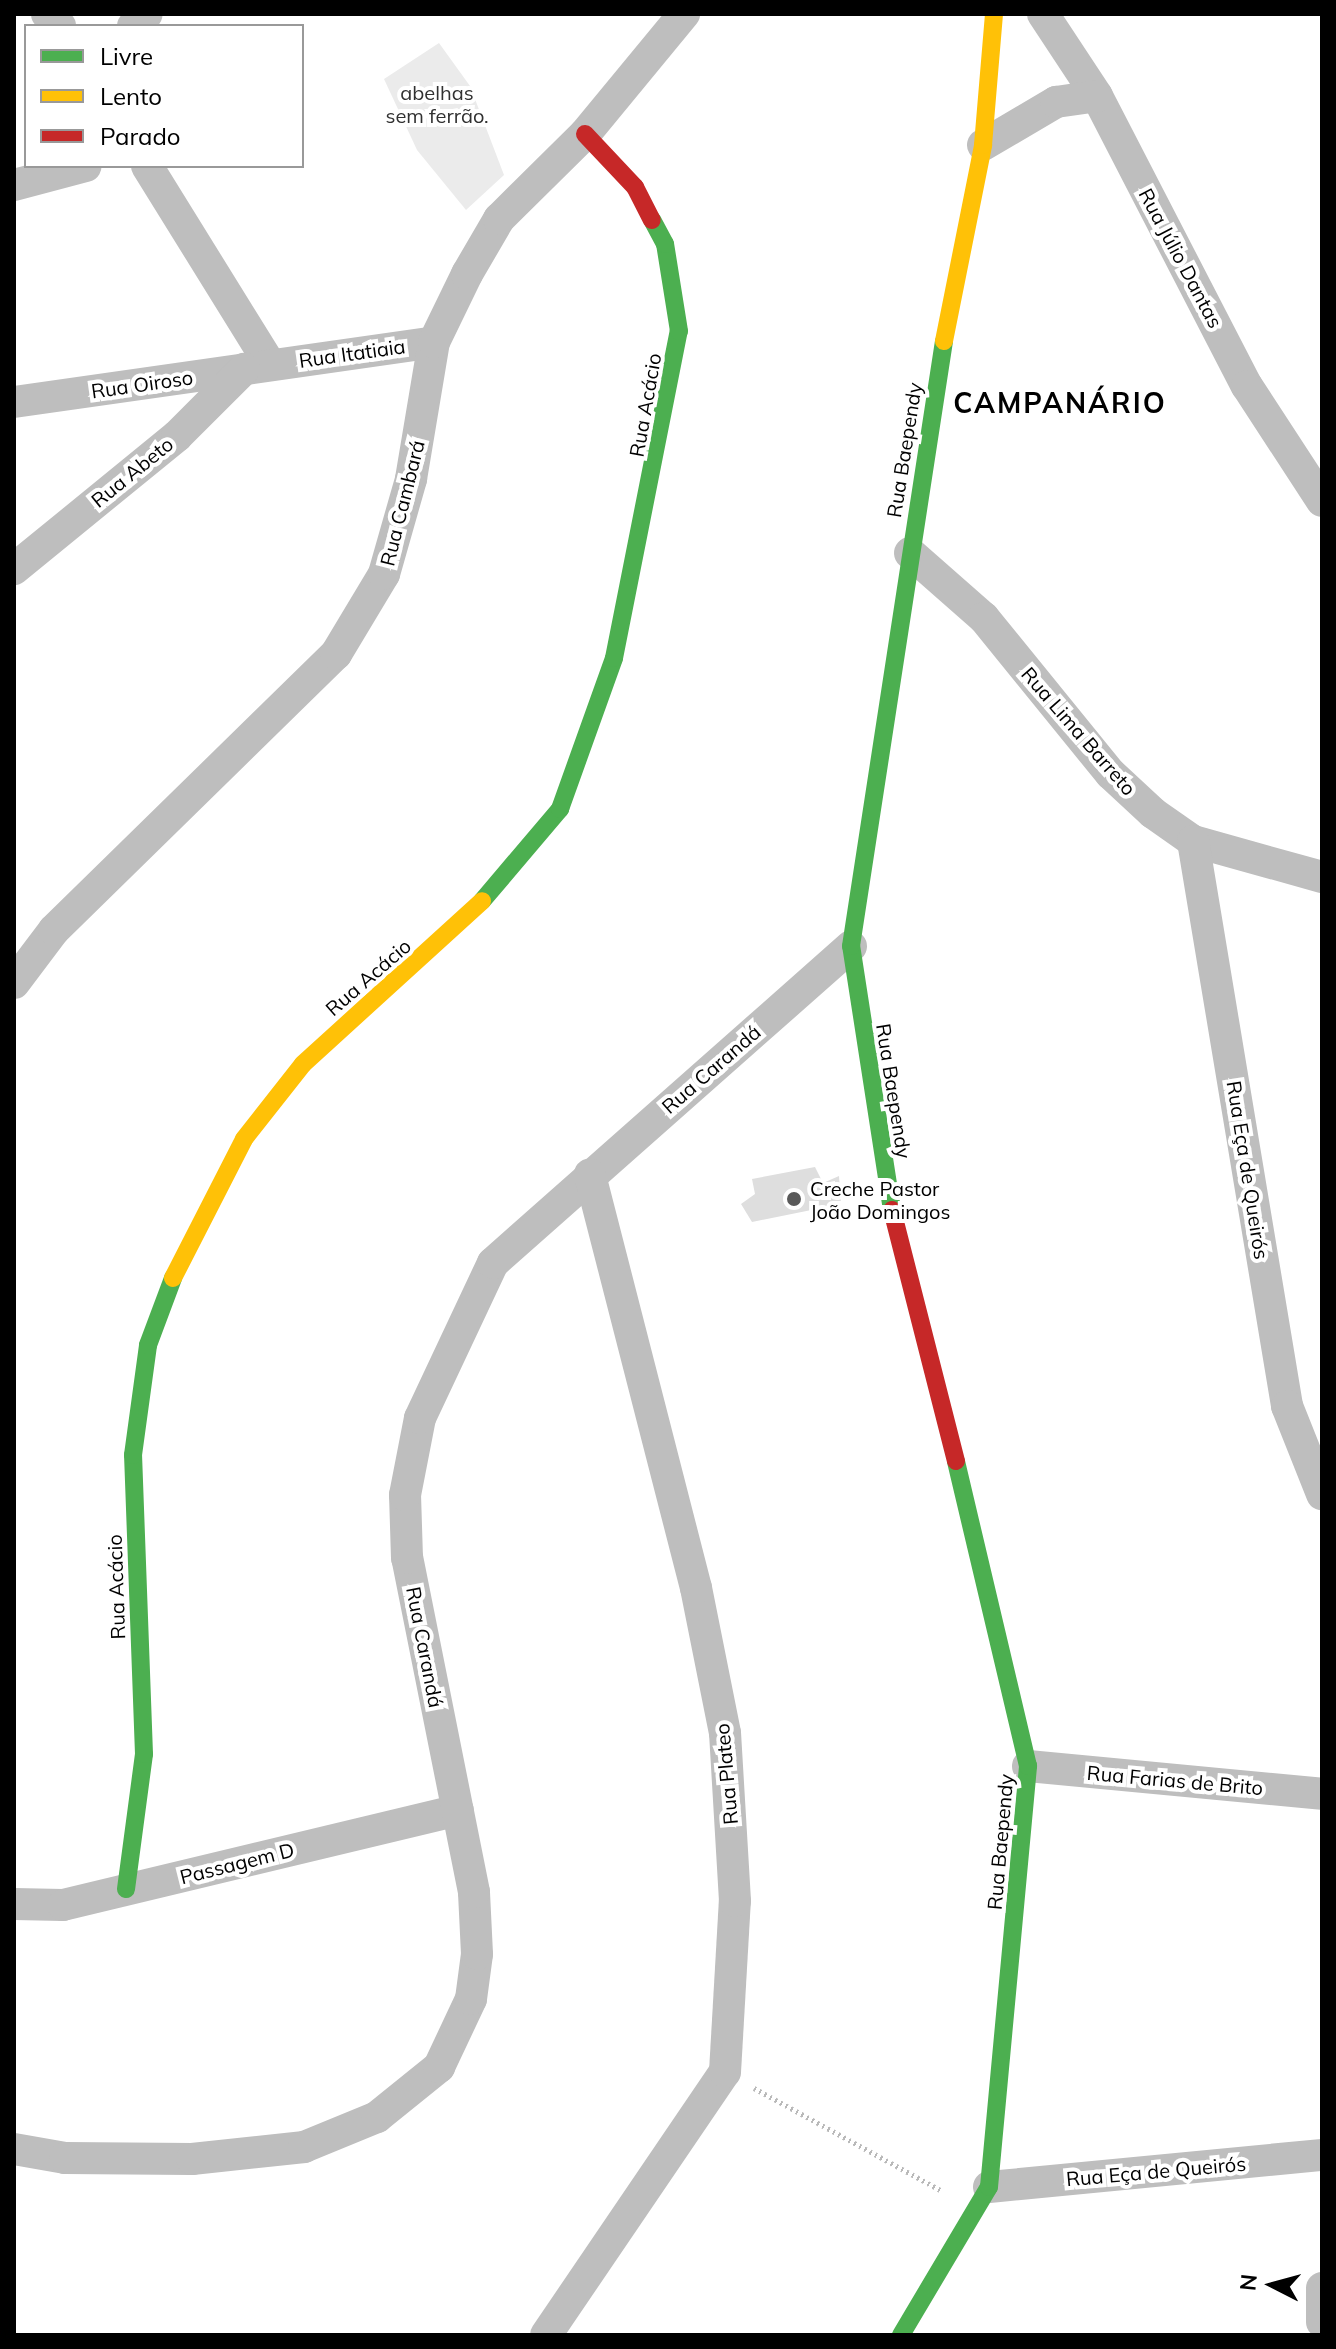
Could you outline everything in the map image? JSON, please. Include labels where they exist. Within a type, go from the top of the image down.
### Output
[{"type":"street","name":"Rua Cambará","points":[[14,983],[86,897],[336,654],[384,574],[411,479],[434,342],[499,219],[585,134],[684,14]]},
{"type":"street","name":"Rua Baependy","points":[[901,2335],[984,2199],[1028,1766],[987,1574],[906,1279],[871,1107],[851,946],[910,553],[983,145],[994,14]]},
{"type":"street","name":"Rua Júlio Dantas","points":[[1043,14],[1097,96],[1247,386],[1322,501]]},
{"type":"street","points":[[983,145],[1056,102],[1097,96]]},
{"type":"street","name":"Rua Acácio","points":[[126,1889],[144,1754],[133,1455],[148,1345],[188,1236],[244,1139],[303,1064],[463,923],[560,809],[614,658],[679,331],[665,244],[635,187],[585,134]]},
{"type":"street","points":[[14,185],[78,168]]},
{"type":"street","points":[[148,168],[257,366]]},
{"type":"street","name":"Rua Itatiaia","points":[[257,366],[434,342]]},
{"type":"street","name":"Rua Oiroso","points":[[14,402],[257,366]]},
{"type":"street","name":"Rua Abeto","points":[[14,569],[177,436],[257,366]]},
{"type":"street","name":"Rua Lima Barreto","points":[[910,553],[984,618],[1111,774],[1193,841],[1322,877]]},
{"type":"street","name":"Rua Eça de Queirós","points":[[1193,841],[1287,1406],[1322,1494]]},
{"type":"street","name":"Rua Carandá","points":[[14,2149],[65,2158],[192,2159],[304,2147],[377,2117],[421,2086],[457,2037],[471,1999],[474,1892],[407,1558],[405,1495],[417,1433],[459,1324],[493,1263],[851,946]]},
{"type":"street","name":"Rua Plateo","points":[[590,1174],[696,1588],[725,1733],[735,1901],[725,2072]]},
{"type":"street","name":"Rua Farias de Brito","points":[[1028,1766],[1322,1794]]},
{"type":"street","name":"Passagem D","points":[[14,1904],[63,1905],[458,1810]]},
{"type":"street","points":[[546,2335],[725,2072]]},
{"type":"street","name":"Rua Eça de Queirós","points":[[984,2199],[1322,2155]]},
{"type":"street","points":[[1322,2288],[1322,2322]]},
{"type":"path","points":[[725,2072],[984,2199]]},
{"type":"green space","name":"abelhas sem ferrão.","points":[[439,43],[470,86],[504,175],[466,210],[417,150],[384,79]]},
{"type":"building","name":"Creche Pastor João Domingos","points":[[815,1167],[823,1183],[839,1176],[841,1204],[752,1222],[741,1204],[755,1194],[752,1179]]},
{"type":"traffic: fast","points":[[482,901],[560,809],[614,658],[679,331],[665,244],[652,220]]},
{"type":"traffic: fast","points":[[892,1210],[851,946],[944,341]]},
{"type":"traffic: fast","points":[[126,1889],[144,1754],[133,1455],[148,1345],[173,1278]]},
{"type":"traffic: fast","points":[[901,2335],[989,2187],[1028,1766],[956,1461]]},
{"type":"traffic: slow","points":[[944,341],[983,145],[994,14]]},
{"type":"traffic: slow","points":[[173,1278],[244,1139],[303,1064],[482,901]]},
{"type":"traffic: jam","points":[[585,134],[635,187],[652,220]]},
{"type":"traffic: jam","points":[[892,1210],[956,1461]]},
{"type":"place","name":"Creche Pastor João Domingos","points":[[794,1199]]},
{"type":"district","name":"CAMPANÁRIO","points":[[1060,403]]}]
